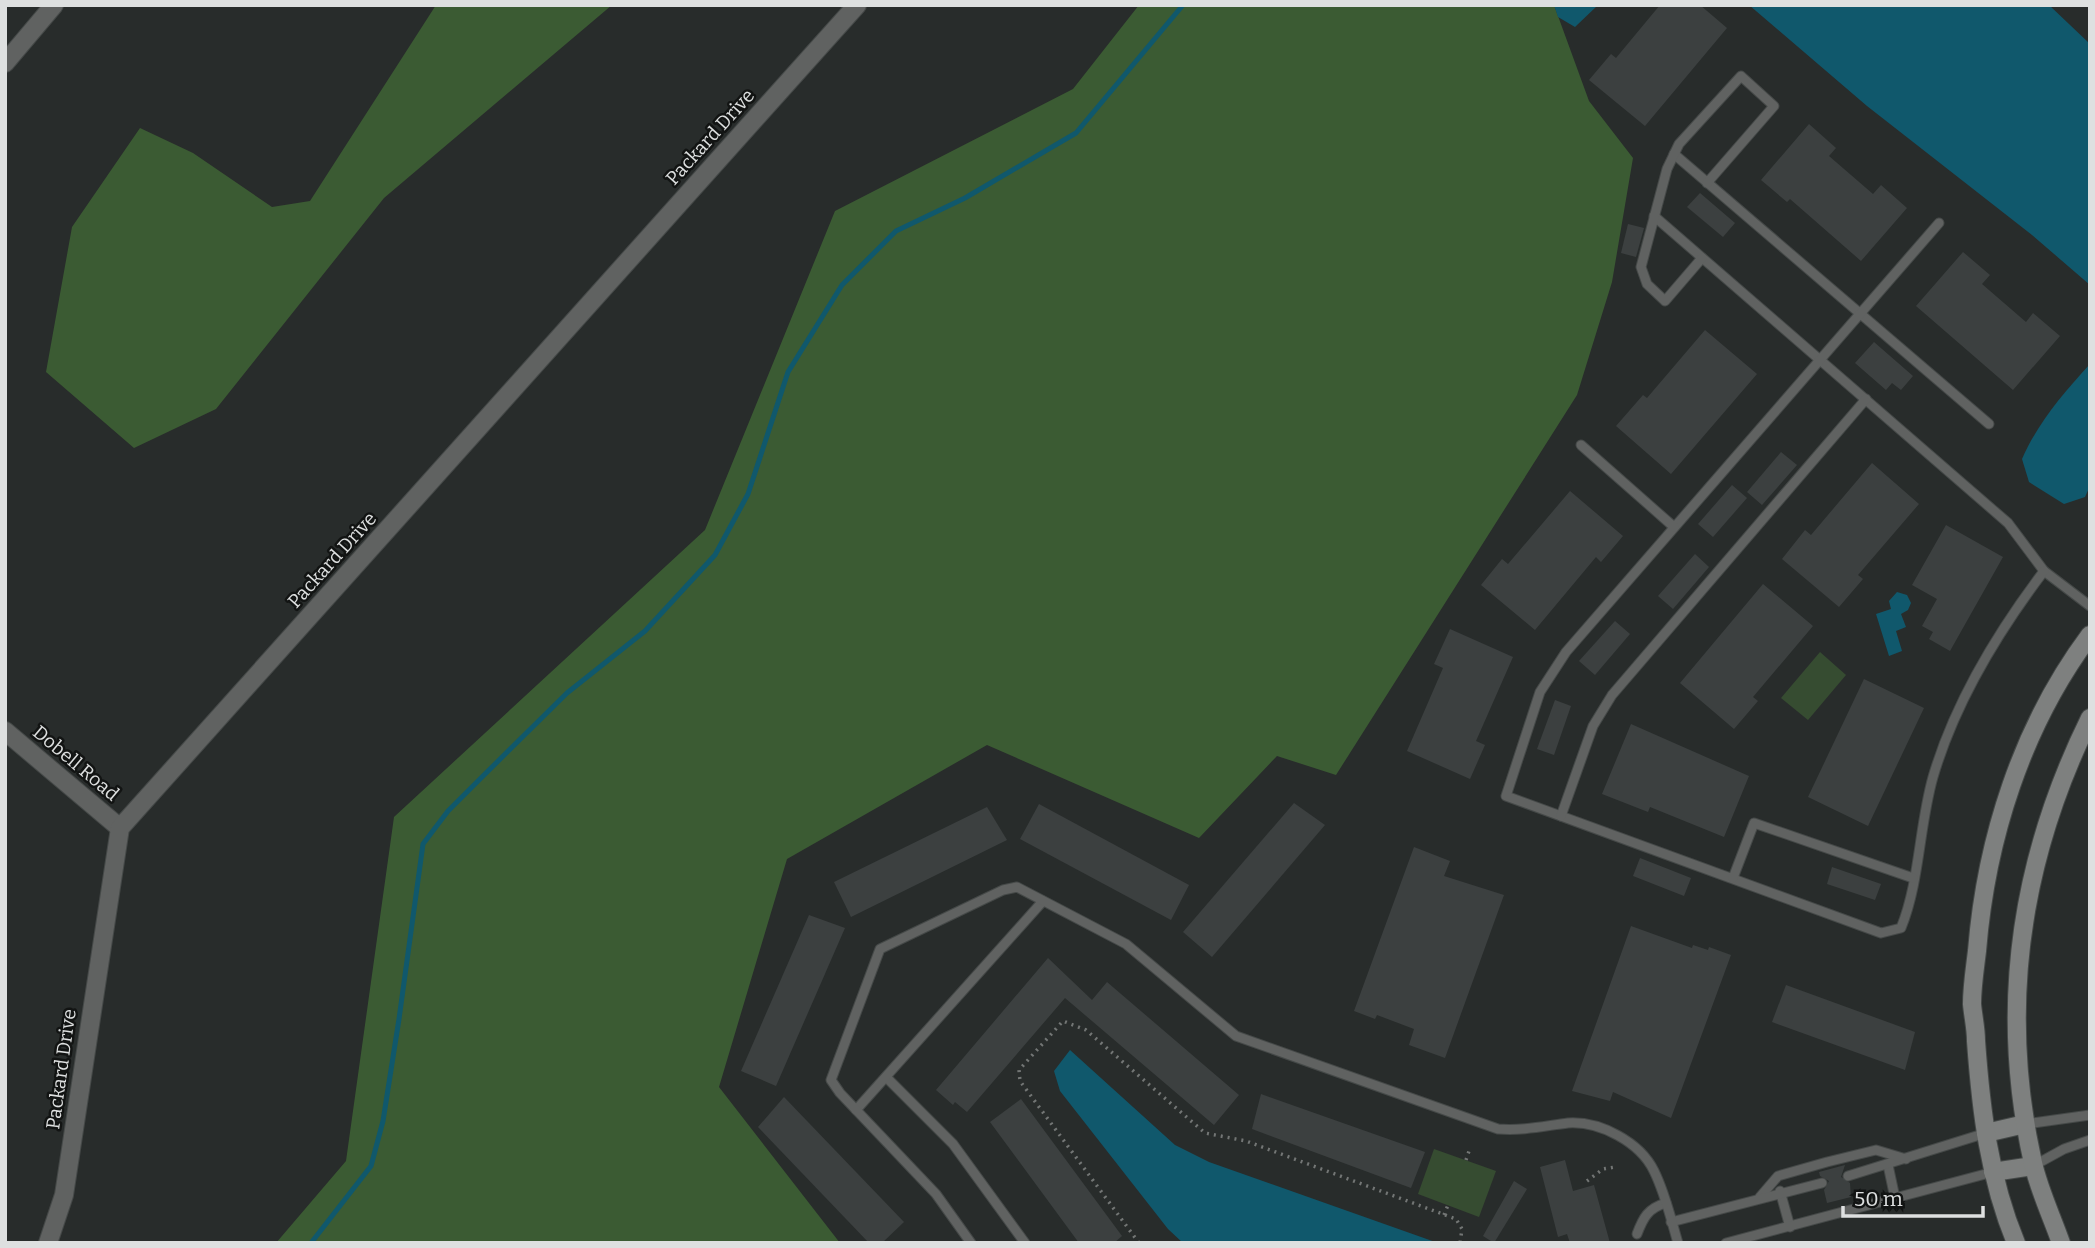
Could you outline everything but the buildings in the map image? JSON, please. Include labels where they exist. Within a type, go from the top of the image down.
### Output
[{"type":"street","points":[[5,63],[54,5]]},
{"type":"street","name":"Packard Drive","points":[[48,1243],[64,1195],[120,828],[857,5]]},
{"type":"street","points":[[2016,1243],[1993,1172],[1978,1087],[1972,1002],[1980,907],[1989,856],[2016,776],[2045,706],[2090,635]]},
{"type":"street","points":[[2061,1243],[2033,1166],[2025,1124],[2018,1072],[2019,941],[2040,842],[2085,738],[2090,718]]},
{"type":"street","name":"Dobell Road","points":[[5,731],[120,828]]},
{"type":"street","points":[[1986,1133],[2025,1124]]},
{"type":"street","points":[[1993,1172],[2033,1166]]},
{"type":"lane","points":[[1702,258],[1665,301],[1647,284],[1641,267],[1654,216],[1679,144],[1741,76],[1774,106],[1707,183]]},
{"type":"lane","points":[[1674,154],[1989,424]]},
{"type":"lane","points":[[1654,216],[2008,523],[2044,571],[2090,606]]},
{"type":"lane","points":[[1939,223],[1566,652],[1540,692],[1506,796],[1881,933],[1891,933],[1901,928],[1905,920],[1933,776],[1960,710],[1990,647],[2044,571]]},
{"type":"lane","points":[[1561,816],[1593,726],[1612,695],[1866,399]]},
{"type":"lane","points":[[1581,445],[1674,527]]},
{"type":"lane","points":[[1732,878],[1754,823],[1913,878]]},
{"type":"lane","points":[[971,1243],[936,1194],[831,1080],[880,949],[1003,890],[1017,887],[1125,944],[1236,1036],[1498,1129],[1536,1130],[1570,1123],[1597,1126],[1621,1136],[1654,1169],[1678,1243]]},
{"type":"lane","points":[[856,1110],[1043,901]]},
{"type":"lane","points":[[886,1077],[953,1144],[1025,1243]]},
{"type":"lane","points":[[2025,1124],[2090,1115]]},
{"type":"lane","points":[[1848,1176],[1986,1133]]},
{"type":"lane","points":[[2033,1166],[2064,1149],[2090,1140]]},
{"type":"lane","points":[[1760,1197],[1778,1176],[1827,1162],[1876,1150],[1906,1159]]},
{"type":"lane","points":[[1888,1165],[1895,1198]]},
{"type":"lane","points":[[1726,1243],[1993,1172]]},
{"type":"lane","points":[[1671,1222],[1780,1191],[1822,1183]]},
{"type":"lane","points":[[1780,1191],[1790,1227]]},
{"type":"lane","points":[[1637,1234],[1644,1217],[1655,1206],[1666,1203]]},
{"type":"path","points":[[1139,1243],[1020,1081],[1019,1070],[1063,1021],[1086,1030],[1205,1133],[1246,1142],[1444,1215],[1460,1222],[1460,1243]]},
{"type":"path","points":[[1466,1160],[1469,1151]]},
{"type":"path","points":[[1587,1181],[1603,1169],[1615,1167]]},
{"type":"path","points":[[1444,1215],[1448,1205]]},
{"type":"green space","points":[[436,5],[612,5],[384,198],[216,409],[134,448],[46,372],[72,227],[140,128],[193,153],[272,207],[310,201]]},
{"type":"green space","points":[[1139,5],[1554,5],[1589,101],[1633,158],[1612,282],[1577,395],[1336,775],[1277,756],[1199,838],[987,745],[787,859],[719,1087],[840,1243],[276,1243],[346,1161],[394,817],[705,530],[835,211],[1073,89]]},
{"type":"green space","points":[[1820,652],[1846,675],[1808,720],[1781,698]]},
{"type":"green space","points":[[1434,1149],[1496,1171],[1479,1217],[1418,1194]]},
{"type":"water","points":[[1554,5],[1598,5],[1575,27],[1558,17]]},
{"type":"water","points":[[1749,5],[2049,5],[2090,44],[2090,285],[2032,235],[1867,106]]},
{"type":"water","points":[[2090,364],[2090,486],[2085,497],[2064,504],[2029,482],[2022,459],[2044,420]]},
{"type":"water","points":[[1897,592],[1907,595],[1911,603],[1908,610],[1901,614],[1906,627],[1896,631],[1902,651],[1889,656],[1876,614],[1891,609],[1889,601]]},
{"type":"water","points":[[1070,1050],[1175,1145],[1209,1162],[1438,1243],[1183,1243],[1168,1229],[1060,1091],[1054,1071]]},
{"type":"waterway","points":[[311,1243],[371,1166],[383,1121],[423,844],[448,811],[482,777],[567,693],[645,631],[715,555],[748,494],[788,372],[842,285],[896,231],[965,198],[1076,133],[1183,5]]}]
